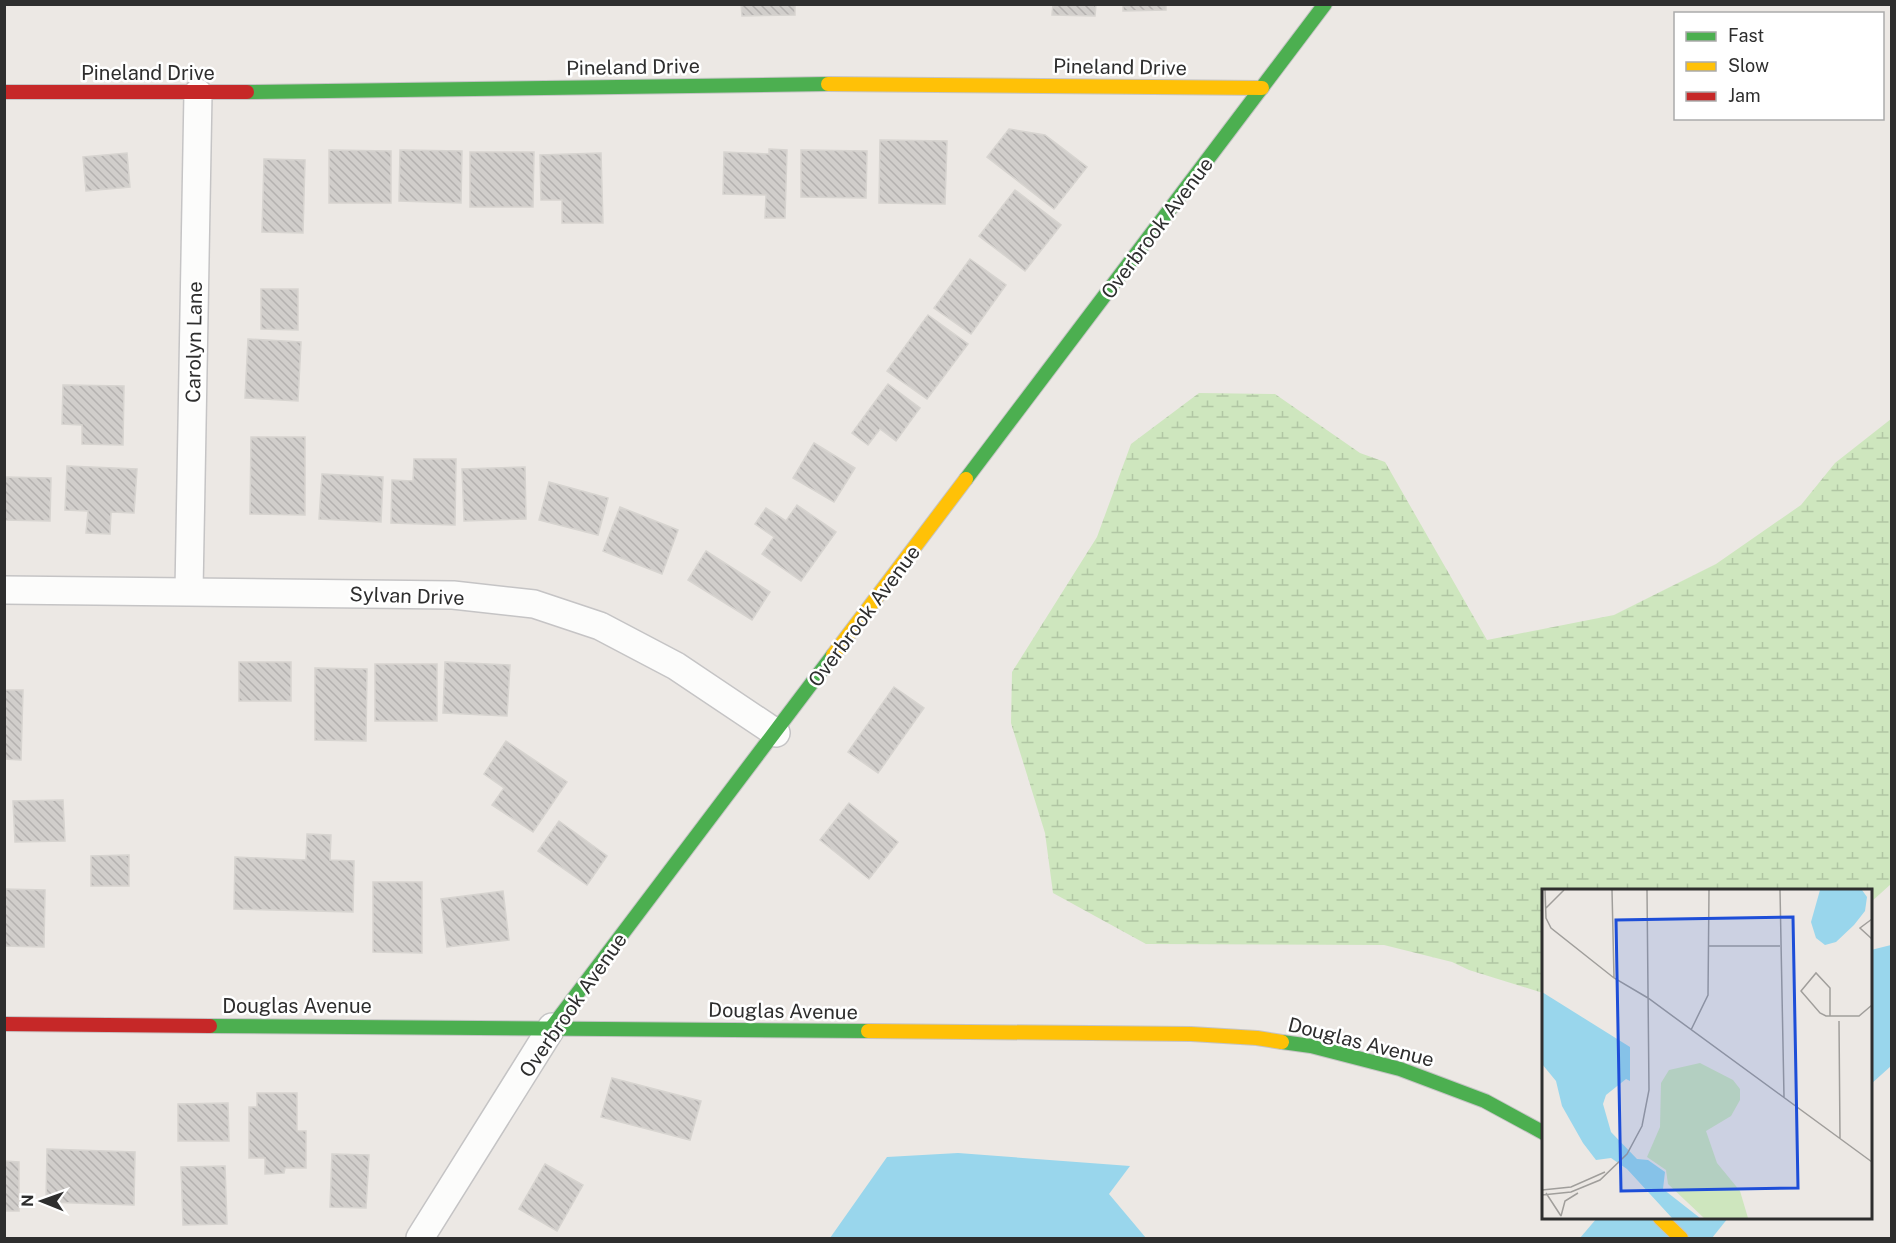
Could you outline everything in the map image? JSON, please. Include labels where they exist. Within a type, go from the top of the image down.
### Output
[{"type":"street","name":"Overbrook Avenue","points":[[420,1239],[552,1027],[1325,4]]},
{"type":"street","name":"Pineland Drive","points":[[4,92],[198,93],[813,84],[1262,88]]},
{"type":"street","name":"Carolyn Lane","points":[[189,591],[198,93]]},
{"type":"street","name":"Sylvan Drive","points":[[4,590],[453,596],[534,604],[600,626],[676,666],[776,733]]},
{"type":"street","name":"Douglas Avenue","points":[[4,1024],[1191,1034],[1257,1038],[1311,1046],[1400,1069],[1485,1101],[1542,1132]]},
{"type":"street","points":[[1661,1219],[1682,1239]]},
{"type":"green space","points":[[1199,393],[1275,394],[1360,453],[1385,462],[1487,640],[1614,615],[1716,564],[1801,505],[1835,463],[1891,419],[1891,884],[1872,901],[1872,889],[1542,889],[1542,993],[1469,970],[1452,962],[1384,945],[1146,944],[1053,893],[1045,833],[1011,723],[1012,672],[1097,537],[1131,444]]},
{"type":"water","points":[[1891,945],[1891,1066],[1872,1083],[1872,950]]},
{"type":"water","points":[[958,1153],[1130,1166],[1109,1194],[1146,1238],[830,1238],[887,1157]]},
{"type":"water","points":[[1596,1219],[1727,1219],[1712,1238],[1580,1238]]},
{"type":"building","points":[[741,4],[795,4],[795,15],[742,16]]},
{"type":"building","points":[[1053,4],[1096,4],[1095,16],[1052,15]]},
{"type":"building","points":[[1123,4],[1166,4],[1166,10],[1123,11]]},
{"type":"building","points":[[1009,129],[1045,135],[1087,167],[1054,209],[987,157]]},
{"type":"building","points":[[880,140],[947,141],[945,204],[879,203]]},
{"type":"building","points":[[769,149],[787,150],[785,218],[765,218],[766,195],[723,194],[724,152],[769,154]]},
{"type":"building","points":[[329,150],[391,151],[391,203],[329,203]]},
{"type":"building","points":[[400,150],[462,151],[461,203],[399,201]]},
{"type":"building","points":[[801,150],[867,151],[866,198],[801,197]]},
{"type":"building","points":[[470,152],[534,152],[533,207],[470,207]]},
{"type":"building","points":[[127,153],[130,187],[86,191],[83,157]]},
{"type":"building","points":[[601,153],[603,223],[562,223],[562,200],[541,200],[540,155]]},
{"type":"building","points":[[264,159],[305,160],[303,233],[262,232]]},
{"type":"building","points":[[1015,190],[1061,225],[1025,271],[979,236]]},
{"type":"building","points":[[970,259],[1006,285],[971,334],[934,308]]},
{"type":"building","points":[[261,289],[298,289],[298,330],[261,329]]},
{"type":"building","points":[[928,315],[968,344],[927,399],[887,371]]},
{"type":"building","points":[[248,339],[301,342],[298,401],[245,398]]},
{"type":"building","points":[[888,384],[920,408],[896,441],[880,429],[868,445],[852,433]]},
{"type":"building","points":[[63,385],[124,386],[123,445],[82,444],[82,425],[62,424]]},
{"type":"building","points":[[251,437],[305,437],[305,515],[250,514]]},
{"type":"building","points":[[814,443],[855,468],[834,502],[793,478]]},
{"type":"building","points":[[414,459],[456,459],[455,525],[391,523],[392,480],[413,481]]},
{"type":"building","points":[[67,466],[137,469],[134,513],[111,512],[110,534],[86,533],[88,511],[65,510]]},
{"type":"building","points":[[525,467],[526,519],[464,521],[462,469]]},
{"type":"building","points":[[322,474],[383,477],[381,522],[319,519]]},
{"type":"building","points":[[4,477],[51,478],[50,521],[4,520]]},
{"type":"building","points":[[549,482],[608,498],[598,535],[539,520]]},
{"type":"building","points":[[797,505],[836,532],[801,581],[762,554],[774,537],[755,524],[766,508],[786,521]]},
{"type":"building","points":[[620,507],[678,530],[662,574],[603,551]]},
{"type":"building","points":[[706,551],[770,592],[752,620],[688,580]]},
{"type":"building","points":[[239,662],[291,662],[291,701],[239,701]]},
{"type":"building","points":[[445,662],[510,665],[507,716],[443,713]]},
{"type":"building","points":[[375,664],[437,664],[437,721],[375,721]]},
{"type":"building","points":[[315,668],[367,669],[366,741],[315,740]]},
{"type":"building","points":[[894,687],[924,708],[878,773],[848,752]]},
{"type":"building","points":[[4,690],[23,690],[21,760],[4,759]]},
{"type":"building","points":[[506,741],[567,782],[533,832],[492,805],[504,788],[484,774]]},
{"type":"building","points":[[63,800],[65,841],[15,842],[13,801]]},
{"type":"building","points":[[849,803],[898,842],[869,879],[820,840]]},
{"type":"building","points":[[559,821],[607,856],[587,885],[538,851]]},
{"type":"building","points":[[307,834],[331,835],[330,860],[354,861],[353,912],[234,909],[235,857],[306,860]]},
{"type":"building","points":[[129,855],[129,886],[91,886],[91,856]]},
{"type":"building","points":[[373,882],[422,882],[422,953],[373,952]]},
{"type":"building","points":[[4,889],[45,890],[44,947],[4,946]]},
{"type":"building","points":[[503,891],[509,940],[447,947],[441,899]]},
{"type":"building","points":[[612,1078],[701,1101],[690,1140],[601,1117]]},
{"type":"building","points":[[257,1093],[297,1093],[297,1131],[306,1131],[306,1168],[285,1168],[284,1173],[265,1174],[265,1158],[249,1158],[249,1107],[257,1107]]},
{"type":"building","points":[[228,1103],[229,1141],[178,1141],[178,1104]]},
{"type":"building","points":[[47,1149],[135,1152],[134,1205],[46,1202]]},
{"type":"building","points":[[332,1154],[369,1155],[366,1208],[330,1207]]},
{"type":"building","points":[[4,1161],[19,1162],[19,1211],[4,1211]]},
{"type":"building","points":[[545,1164],[583,1185],[557,1231],[519,1209]]},
{"type":"building","points":[[225,1166],[227,1224],[183,1225],[181,1167]]},
{"type":"traffic: fast","points":[[966,479],[1325,4]]},
{"type":"traffic: fast","points":[[247,92],[828,84]]},
{"type":"traffic: fast","points":[[552,1027],[833,655]]},
{"type":"traffic: fast","points":[[210,1026],[868,1031]]},
{"type":"traffic: fast","points":[[1282,1042],[1311,1046],[1400,1069],[1485,1101],[1542,1132]]},
{"type":"traffic: slow","points":[[828,84],[1262,88]]},
{"type":"traffic: slow","points":[[833,655],[966,479]]},
{"type":"traffic: slow","points":[[868,1031],[1191,1034],[1282,1042]]},
{"type":"traffic: slow","points":[[1661,1219],[1681,1238]]},
{"type":"traffic: jam","points":[[4,92],[247,92]]},
{"type":"traffic: jam","points":[[4,1024],[210,1026]]}]
